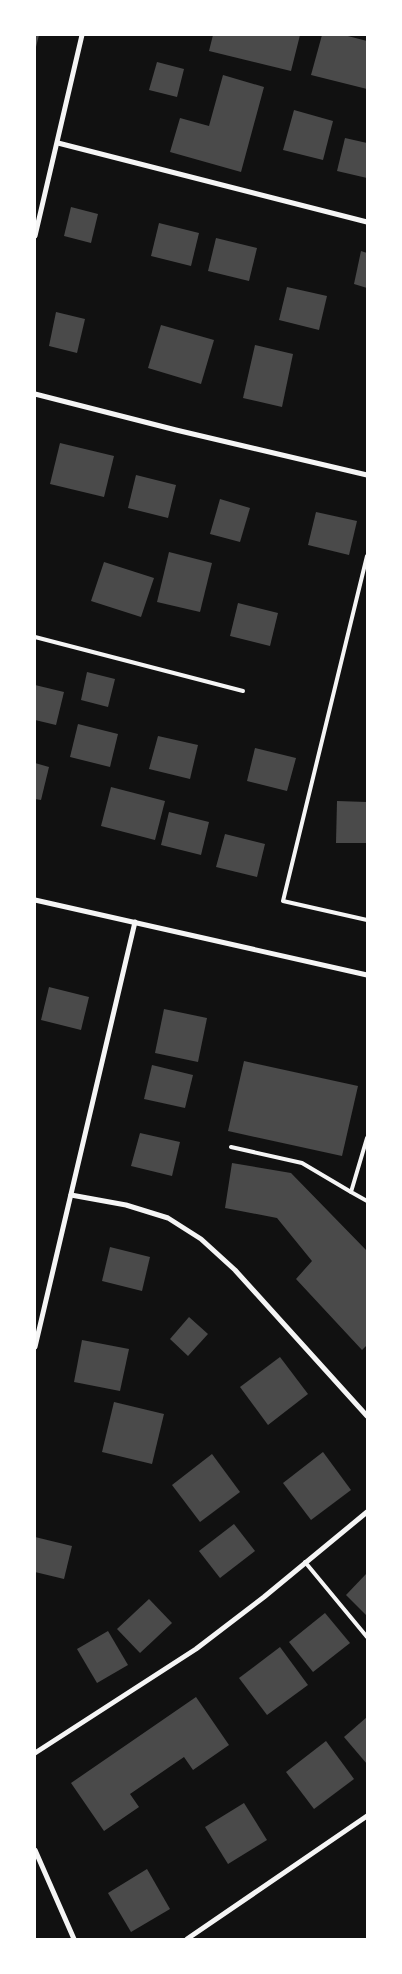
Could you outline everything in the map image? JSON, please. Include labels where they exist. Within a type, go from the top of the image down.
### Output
[{"type":"street","points":[[35,236],[82,35]]},
{"type":"street","points":[[58,144],[367,222]]},
{"type":"street","points":[[35,394],[176,430],[367,475]]},
{"type":"street","points":[[35,900],[367,975]]},
{"type":"street","points":[[35,1347],[135,922]]},
{"type":"street","points":[[71,1195],[126,1205],[168,1218],[201,1239],[235,1270],[367,1416]]},
{"type":"street","points":[[35,1753],[196,1649],[264,1598],[367,1512]]},
{"type":"street","points":[[188,1939],[367,1816]]},
{"type":"street","points":[[35,1850],[74,1939]]},
{"type":"lane","points":[[367,556],[283,901],[367,920]]},
{"type":"lane","points":[[35,638],[242,691]]},
{"type":"lane","points":[[351,1192],[367,1138]]},
{"type":"lane","points":[[231,1148],[302,1163],[367,1201]]},
{"type":"lane","points":[[305,1562],[367,1637]]},
{"type":"building","points":[[35,35],[39,35],[36,47],[35,47]]},
{"type":"building","points":[[213,35],[300,35],[291,71],[209,51]]},
{"type":"building","points":[[322,35],[344,35],[367,41],[367,89],[311,75]]},
{"type":"building","points":[[157,62],[184,69],[177,97],[149,90]]},
{"type":"building","points":[[223,75],[264,87],[241,172],[170,152],[180,118],[209,126]]},
{"type":"building","points":[[294,110],[333,121],[323,160],[283,150]]},
{"type":"building","points":[[345,138],[367,143],[367,178],[337,171]]},
{"type":"building","points":[[71,207],[98,214],[91,243],[64,236]]},
{"type":"building","points":[[159,223],[199,233],[191,266],[151,256]]},
{"type":"building","points":[[216,238],[257,248],[249,281],[208,271]]},
{"type":"building","points":[[361,251],[367,253],[367,288],[354,284]]},
{"type":"building","points":[[287,287],[327,296],[319,330],[279,320]]},
{"type":"building","points":[[56,312],[85,319],[77,353],[49,346]]},
{"type":"building","points":[[161,325],[214,340],[201,384],[148,368]]},
{"type":"building","points":[[255,345],[293,354],[282,407],[243,398]]},
{"type":"building","points":[[60,443],[114,456],[104,497],[50,484]]},
{"type":"building","points":[[136,475],[176,485],[168,518],[128,508]]},
{"type":"building","points":[[220,499],[250,508],[240,542],[210,534]]},
{"type":"building","points":[[316,512],[357,521],[349,555],[308,545]]},
{"type":"building","points":[[169,552],[212,563],[200,612],[157,602]]},
{"type":"building","points":[[104,562],[154,578],[141,617],[91,601]]},
{"type":"building","points":[[238,603],[278,613],[270,646],[230,636]]},
{"type":"building","points":[[87,672],[115,679],[108,707],[81,700]]},
{"type":"building","points":[[35,685],[64,692],[56,725],[35,720]]},
{"type":"building","points":[[78,724],[118,734],[110,767],[70,757]]},
{"type":"building","points":[[158,736],[198,745],[190,779],[149,769]]},
{"type":"building","points":[[255,748],[296,758],[287,791],[247,781]]},
{"type":"building","points":[[35,763],[49,767],[41,800],[35,799]]},
{"type":"building","points":[[111,787],[165,801],[155,840],[101,826]]},
{"type":"building","points":[[337,801],[367,802],[367,843],[336,843]]},
{"type":"building","points":[[169,812],[209,822],[201,855],[161,845]]},
{"type":"building","points":[[225,834],[265,844],[257,877],[216,867]]},
{"type":"building","points":[[49,987],[89,997],[81,1030],[41,1020]]},
{"type":"building","points":[[164,1009],[207,1018],[198,1062],[155,1053]]},
{"type":"building","points":[[244,1061],[358,1086],[342,1156],[228,1131]]},
{"type":"building","points":[[152,1065],[193,1075],[185,1108],[144,1099]]},
{"type":"building","points":[[140,1133],[180,1142],[172,1176],[131,1166]]},
{"type":"building","points":[[232,1163],[291,1173],[367,1251],[367,1345],[362,1350],[296,1279],[312,1261],[277,1218],[225,1208]]},
{"type":"building","points":[[110,1247],[150,1257],[142,1291],[102,1281]]},
{"type":"building","points":[[189,1317],[208,1334],[188,1356],[170,1339]]},
{"type":"building","points":[[82,1340],[129,1349],[120,1391],[74,1382]]},
{"type":"building","points":[[280,1357],[308,1394],[268,1425],[240,1387]]},
{"type":"building","points":[[114,1402],[164,1414],[152,1464],[102,1452]]},
{"type":"building","points":[[323,1452],[351,1490],[311,1520],[283,1483]]},
{"type":"building","points":[[212,1454],[240,1492],[200,1522],[172,1485]]},
{"type":"building","points":[[234,1524],[255,1551],[220,1578],[199,1551]]},
{"type":"building","points":[[35,1537],[72,1546],[64,1579],[35,1572]]},
{"type":"building","points":[[367,1573],[367,1616],[346,1595]]},
{"type":"building","points":[[149,1599],[172,1623],[140,1653],[117,1629]]},
{"type":"building","points":[[325,1613],[350,1643],[313,1672],[289,1642]]},
{"type":"building","points":[[108,1631],[128,1665],[97,1683],[77,1649]]},
{"type":"building","points":[[280,1647],[308,1685],[267,1715],[239,1678]]},
{"type":"building","points":[[196,1697],[229,1745],[193,1770],[184,1757],[130,1794],[139,1807],[104,1831],[71,1783]]},
{"type":"building","points":[[367,1717],[367,1764],[344,1737]]},
{"type":"building","points":[[326,1741],[354,1779],[314,1809],[286,1772]]},
{"type":"building","points":[[244,1803],[267,1840],[228,1864],[205,1827]]},
{"type":"building","points":[[147,1869],[170,1909],[131,1932],[108,1893]]}]
